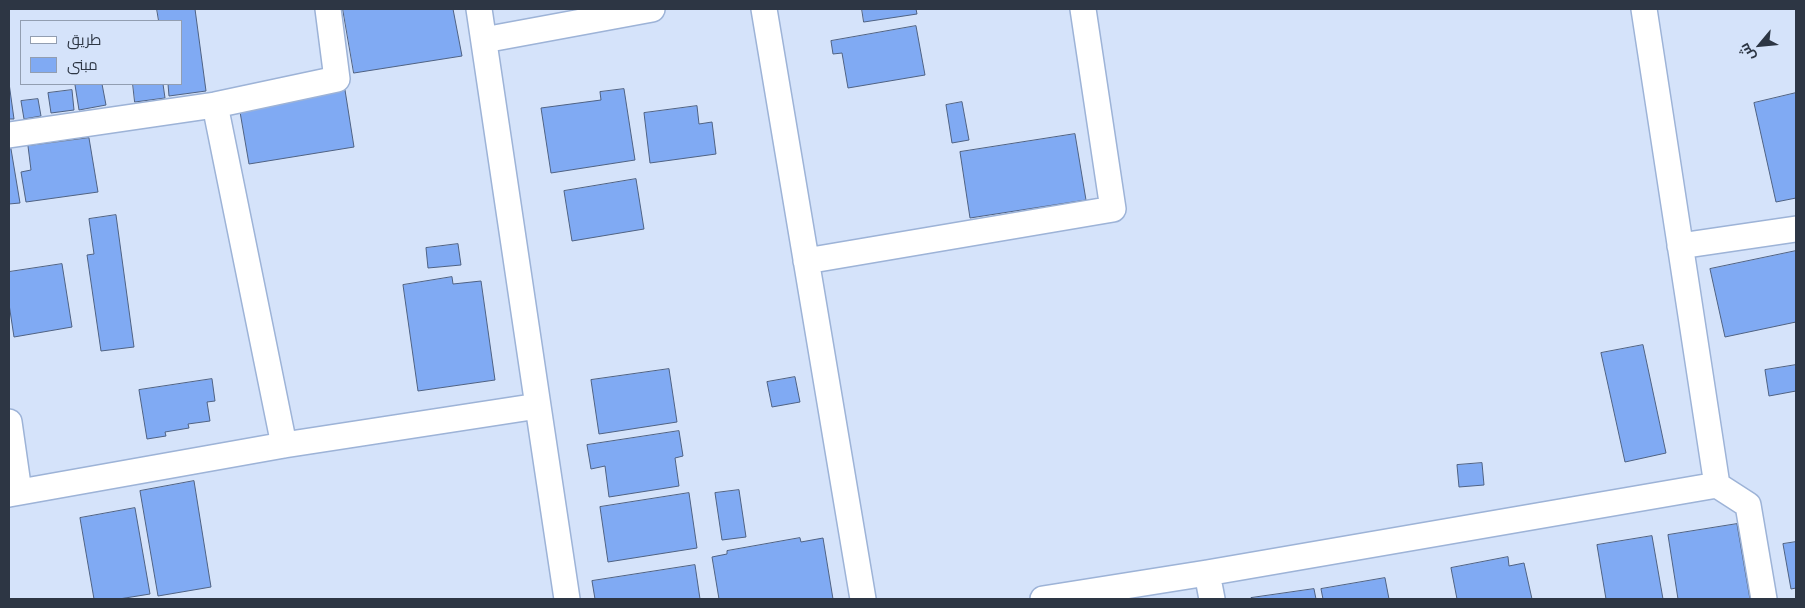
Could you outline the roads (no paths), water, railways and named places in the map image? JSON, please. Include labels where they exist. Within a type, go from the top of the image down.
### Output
[{"type":"street","points":[[9,134],[215,105],[337,79],[328,9]]},
{"type":"street","points":[[479,9],[567,599]]},
{"type":"street","points":[[484,40],[652,9]]},
{"type":"street","points":[[764,9],[863,599]]},
{"type":"street","points":[[806,261],[1113,209],[1083,9]]},
{"type":"street","points":[[1644,9],[1718,485]]},
{"type":"street","points":[[215,105],[284,445]]},
{"type":"street","points":[[1680,246],[1796,229]]},
{"type":"street","points":[[9,422],[14,493],[284,445],[538,406]]},
{"type":"street","points":[[1043,599],[1207,573],[1718,485],[1748,505],[1764,599]]},
{"type":"street","points":[[1207,573],[1212,599]]}]
